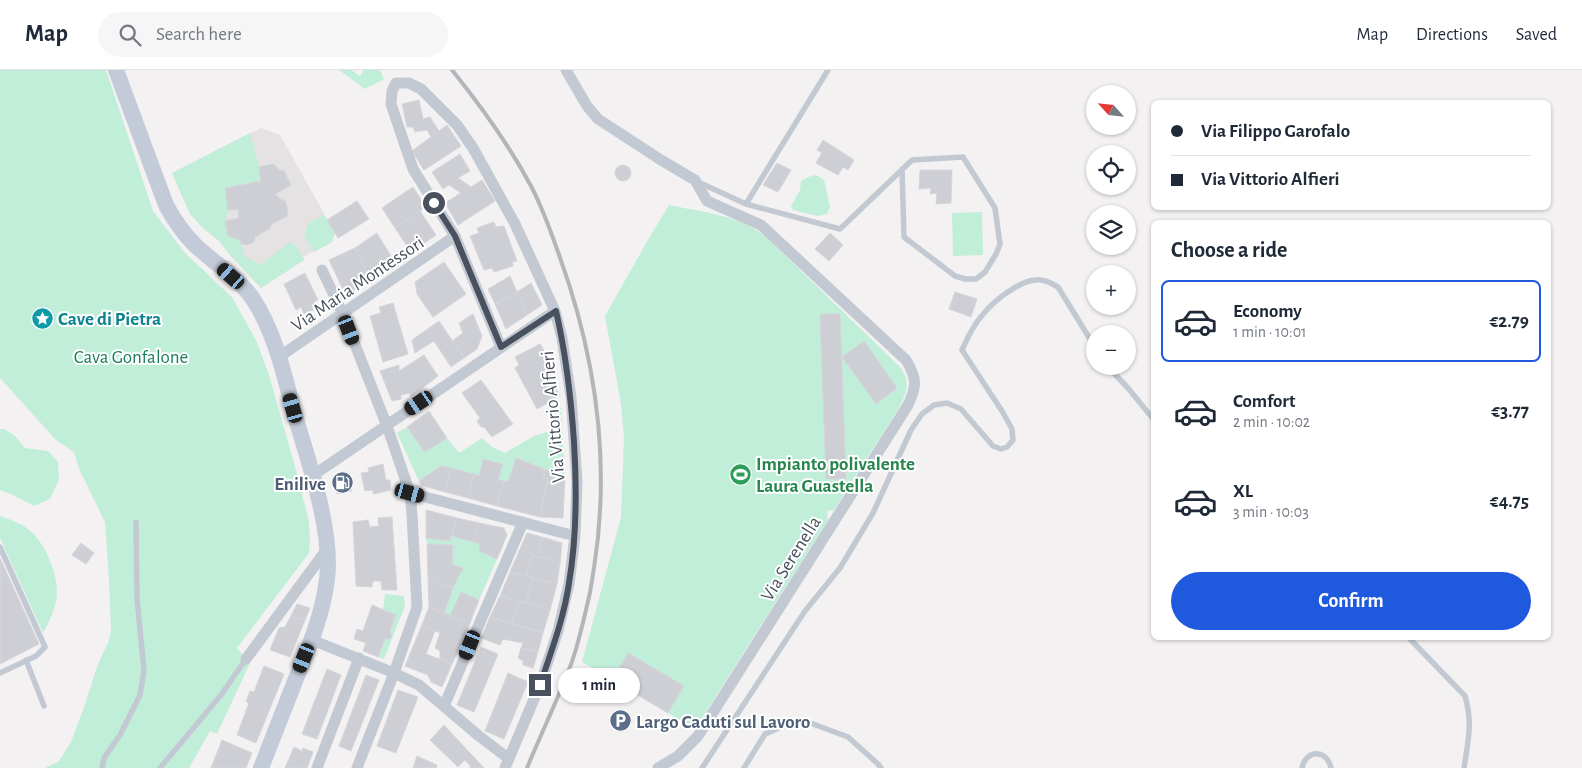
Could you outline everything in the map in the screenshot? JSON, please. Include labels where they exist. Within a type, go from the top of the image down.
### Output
[{"type":"main road","points":[[116,70],[166,205],[175,221],[195,244],[243,287],[253,300],[275,345],[323,520],[327,549],[327,578],[320,613],[312,640],[261,768]]},
{"type":"street","points":[[566,70],[587,106],[598,118],[695,180]]},
{"type":"street","name":"Via Vittorio Alfieri","points":[[455,236],[413,169],[391,104],[392,92],[396,84],[409,83],[421,89],[457,124],[515,224],[556,311],[562,338],[571,397],[577,482],[576,536],[569,584],[558,631],[540,685],[507,764]]},
{"type":"street","name":"Via Serenella","points":[[658,768],[678,756],[698,736],[908,405],[914,392],[915,380],[906,360],[761,226],[707,200],[695,180]]},
{"type":"street","name":"Via Maria Montessori","points":[[279,357],[455,236]]},
{"type":"street","points":[[455,236],[501,347]]},
{"type":"street","points":[[322,270],[343,314],[387,426],[410,493],[412,515],[416,606],[394,673],[357,768]]},
{"type":"street","points":[[312,476],[556,311]]},
{"type":"street","points":[[410,493],[576,536]]},
{"type":"street","points":[[444,706],[523,522]]},
{"type":"street","points":[[246,658],[327,549]]},
{"type":"street","points":[[312,640],[359,658],[419,685],[479,736],[507,764]]},
{"type":"street","points":[[317,768],[359,658]]},
{"type":"lane","points":[[746,204],[828,70]]},
{"type":"lane","points":[[695,180],[746,204],[840,229],[902,169],[912,160],[963,157],[995,208],[1000,244],[984,272],[976,279],[965,279],[955,276],[904,237],[902,169]]},
{"type":"lane","points":[[702,768],[805,611],[840,568],[873,513],[911,430],[922,414],[934,405],[948,403],[961,409],[993,446],[1001,449],[1007,447],[1013,440],[1012,429],[1002,411],[962,350],[972,329],[984,313],[1000,298],[1022,283],[1037,279],[1058,287],[1086,332]]},
{"type":"lane","points":[[1116,375],[1151,416]]},
{"type":"lane","points":[[102,768],[104,758],[120,735],[140,695],[144,671],[137,598],[136,522]]},
{"type":"lane","points":[[0,547],[45,646],[36,656],[0,673]]},
{"type":"lane","points":[[1411,640],[1465,696],[1469,709],[1470,728],[1464,768]]},
{"type":"lane","points":[[160,768],[221,694],[246,658]]},
{"type":"lane","points":[[26,660],[44,706]]},
{"type":"lane","points":[[744,768],[765,734],[804,721],[848,737],[881,768]]},
{"type":"lane","points":[[1302,768],[1308,756],[1317,754],[1326,758],[1331,768]]},
{"type":"shaded area","points":[[261,128],[280,135],[335,233],[332,242],[303,257],[304,260],[261,288],[218,240],[190,214],[172,173]]},
{"type":"green space","name":"Cava Gonfalone","points":[[0,70],[106,70],[153,211],[185,253],[232,297],[257,342],[269,375],[296,470],[309,522],[309,553],[237,648],[250,663],[217,734],[210,731],[189,768],[45,768],[59,761],[71,742],[98,664],[108,643],[111,631],[109,579],[105,522],[80,471],[74,452],[56,440],[0,378]]},
{"type":"green space","points":[[339,70],[351,70],[360,76],[364,70],[380,70],[384,79],[365,89]]},
{"type":"green space","points":[[250,133],[261,181],[225,188],[228,210],[225,221],[228,236],[240,240],[245,257],[260,265],[290,242],[296,246],[304,260],[261,288],[218,240],[190,214],[172,173]]},
{"type":"green space","points":[[816,175],[824,180],[830,207],[827,214],[818,216],[793,210],[791,206],[800,190],[801,181]]},
{"type":"green space","name":"Impianto polivalente Laura Guastella","points":[[669,205],[731,219],[754,228],[764,235],[900,367],[907,384],[903,400],[897,411],[834,510],[827,511],[828,520],[695,729],[582,662],[621,517],[624,438],[621,404],[605,316]]},
{"type":"green space","points":[[982,212],[983,255],[953,256],[952,213]]},
{"type":"green space","points":[[324,215],[335,233],[332,242],[314,252],[304,235],[309,223]]},
{"type":"green space","points":[[561,407],[565,477],[516,458],[508,482],[498,480],[503,464],[483,459],[479,476],[441,466],[419,481],[397,433],[407,427],[425,452],[447,438],[459,453],[482,438],[492,447],[505,453],[534,436],[557,429],[556,410]]},
{"type":"green space","points":[[0,429],[4,429],[14,435],[25,448],[48,451],[58,462],[59,480],[50,499],[34,506],[0,490]]},
{"type":"green space","points":[[0,516],[18,523],[35,535],[51,562],[56,583],[56,602],[51,618],[43,633],[0,538]]},
{"type":"green space","points":[[452,536],[480,544],[479,551],[497,559],[479,600],[461,592],[450,616],[444,613],[463,568],[452,564],[453,545],[427,544],[426,538],[450,541]]},
{"type":"green space","points":[[385,594],[404,596],[405,606],[384,659],[378,657],[385,639],[389,639],[392,636],[390,631],[396,616],[383,610]]},
{"type":"building","points":[[419,100],[423,119],[430,117],[439,131],[447,125],[461,146],[424,170],[412,151],[431,137],[427,130],[415,132],[413,127],[407,127],[402,104]]},
{"type":"building","points":[[823,140],[854,160],[848,170],[843,167],[838,175],[816,163],[822,153],[817,150]]},
{"type":"building","points":[[460,154],[470,171],[458,178],[471,187],[482,180],[495,201],[458,225],[445,203],[461,193],[449,185],[443,189],[432,172]]},
{"type":"building","points":[[777,163],[791,170],[778,192],[763,185]]},
{"type":"building","points":[[274,164],[279,170],[284,171],[291,185],[275,194],[285,201],[288,210],[287,216],[272,224],[269,229],[255,237],[254,242],[247,245],[241,244],[240,240],[228,236],[225,221],[239,218],[238,209],[228,210],[225,188],[261,181],[259,167]]},
{"type":"building","points":[[623,165],[631,173],[623,181],[615,173]]},
{"type":"building","points":[[920,170],[952,170],[951,203],[936,204],[937,193],[930,194],[931,188],[919,189]]},
{"type":"building","points":[[413,187],[426,207],[395,228],[382,208]]},
{"type":"building","points":[[357,201],[369,219],[338,238],[327,220]]},
{"type":"building","points":[[420,211],[436,235],[411,252],[395,228]]},
{"type":"building","points":[[494,222],[496,227],[504,226],[517,261],[512,262],[513,266],[494,272],[492,268],[484,270],[470,236],[479,233],[477,228]]},
{"type":"building","points":[[377,233],[395,263],[371,279],[355,248]]},
{"type":"building","points":[[830,233],[843,245],[829,261],[815,249]]},
{"type":"building","points":[[355,248],[371,279],[346,296],[329,260]]},
{"type":"building","points":[[444,262],[466,294],[433,317],[417,294],[415,282]]},
{"type":"building","points":[[305,273],[318,300],[314,302],[317,308],[304,314],[301,307],[296,310],[284,284]]},
{"type":"building","points":[[510,276],[517,292],[495,304],[488,289]]},
{"type":"building","points":[[531,283],[542,305],[527,315],[517,292]]},
{"type":"building","points":[[517,292],[527,315],[506,329],[495,304]]},
{"type":"building","points":[[955,292],[977,299],[971,317],[949,309]]},
{"type":"building","points":[[393,303],[408,354],[383,362],[370,316],[381,313],[379,307]]},
{"type":"building","points":[[473,314],[482,336],[477,349],[464,358],[452,341],[463,333],[459,323]]},
{"type":"building","points":[[820,314],[840,314],[846,479],[826,479]]},
{"type":"building","points":[[439,321],[464,358],[451,367],[434,341],[415,353],[412,340]]},
{"type":"building","points":[[864,341],[897,388],[876,404],[842,357]]},
{"type":"building","points":[[540,344],[551,362],[545,365],[557,385],[555,388],[560,396],[537,409],[515,368],[519,365],[515,357]]},
{"type":"building","points":[[424,355],[438,376],[411,397],[409,393],[401,395],[401,399],[392,401],[380,371],[399,365],[399,371]]},
{"type":"building","points":[[481,380],[513,424],[492,437],[484,427],[481,427],[477,421],[480,418],[462,393]]},
{"type":"building","points":[[429,411],[447,438],[425,452],[407,427]]},
{"type":"building","points":[[516,458],[544,469],[544,477],[548,479],[540,517],[497,506],[504,481],[508,482]]},
{"type":"building","points":[[483,459],[503,464],[498,480],[504,481],[497,506],[468,498],[474,474],[479,476]]},
{"type":"building","points":[[383,464],[386,480],[390,480],[391,490],[373,494],[373,490],[365,491],[361,473],[369,472],[368,468]]},
{"type":"building","points":[[441,466],[451,468],[445,492],[421,485],[419,481]]},
{"type":"building","points":[[451,468],[474,474],[468,498],[445,492]]},
{"type":"building","points":[[544,469],[565,477],[563,518],[540,517],[548,479],[544,477]]},
{"type":"building","points":[[349,473],[352,491],[337,494],[335,476]]},
{"type":"building","points":[[426,510],[457,518],[450,541],[426,538]]},
{"type":"building","points":[[392,517],[397,590],[382,590],[381,581],[373,581],[372,587],[356,586],[353,522],[368,520],[370,527],[379,526],[378,518]]},
{"type":"building","points":[[457,518],[479,523],[473,542],[452,536]]},
{"type":"building","points":[[479,523],[504,528],[507,535],[497,559],[479,551],[480,544],[473,542]]},
{"type":"building","points":[[527,533],[542,537],[538,557],[532,555],[526,576],[510,572]]},
{"type":"building","points":[[542,537],[562,543],[560,563],[538,557]]},
{"type":"building","points":[[81,543],[94,553],[86,564],[72,555]]},
{"type":"building","points":[[427,544],[453,545],[452,564],[463,568],[453,588],[428,578]]},
{"type":"building","points":[[532,555],[560,563],[557,584],[526,576]]},
{"type":"building","points":[[0,558],[39,644],[0,664]]},
{"type":"building","points":[[510,572],[533,578],[526,603],[500,596]]},
{"type":"building","points":[[428,578],[453,588],[444,613],[429,607]]},
{"type":"building","points":[[533,578],[557,584],[550,610],[526,603]]},
{"type":"building","points":[[461,592],[479,600],[470,623],[450,616]]},
{"type":"building","points":[[500,596],[519,601],[512,624],[490,617]]},
{"type":"building","points":[[519,601],[550,610],[543,633],[512,624]]},
{"type":"building","points":[[297,604],[310,608],[305,620],[291,616]]},
{"type":"building","points":[[372,605],[396,615],[390,631],[392,636],[389,639],[385,639],[378,657],[363,651],[366,643],[354,639],[357,629],[363,631]]},
{"type":"building","points":[[429,607],[470,623],[452,664],[440,659],[440,651],[435,648],[440,633],[422,625]]},
{"type":"building","points":[[291,616],[305,620],[290,657],[270,650],[279,628],[285,627]]},
{"type":"building","points":[[490,617],[543,633],[538,652],[521,648],[523,643],[503,639],[500,645],[481,638]]},
{"type":"building","points":[[422,625],[435,631],[426,654],[452,664],[442,687],[431,682],[428,675],[405,666]]},
{"type":"building","points":[[481,647],[498,654],[474,712],[457,705]]},
{"type":"building","points":[[521,648],[538,652],[533,668],[523,665],[523,661],[518,658]]},
{"type":"building","points":[[628,653],[684,686],[668,713],[612,680]]},
{"type":"building","points":[[264,666],[284,674],[256,743],[237,735],[249,703],[246,702],[250,691],[254,692]]},
{"type":"building","points":[[327,669],[341,675],[317,739],[302,734]]},
{"type":"building","points":[[508,673],[528,682],[504,739],[485,731]]},
{"type":"building","points":[[366,675],[379,680],[351,751],[339,746]]},
{"type":"building","points":[[398,690],[418,697],[396,753],[377,746]]},
{"type":"building","points":[[444,725],[484,768],[470,768],[465,760],[458,767],[430,740]]},
{"type":"building","points":[[222,740],[252,753],[246,768],[211,768]]},
{"type":"building","points":[[294,747],[302,751],[303,748],[313,752],[307,768],[285,768]]},
{"type":"building","points":[[417,756],[437,765],[436,768],[413,768]]},
{"type":"railway","points":[[452,70],[504,141],[531,186],[542,210],[571,290],[582,329],[596,408],[601,488],[599,528],[590,593],[573,659],[527,768]]},
{"type":"place","name":"Cave di Pietra","points":[[42,318]]},
{"type":"place","name":"Impianto polivalente Laura Guastella","points":[[740,474]]},
{"type":"place","name":"Enilive","points":[[342,483]]},
{"type":"place","name":"Largo Caduti sul Lavoro","points":[[620,721]]},
{"type":"route","points":[[434,203],[455,236],[501,347],[556,311],[562,338],[571,397],[577,482],[576,536],[569,584],[558,631],[540,685]]}]
